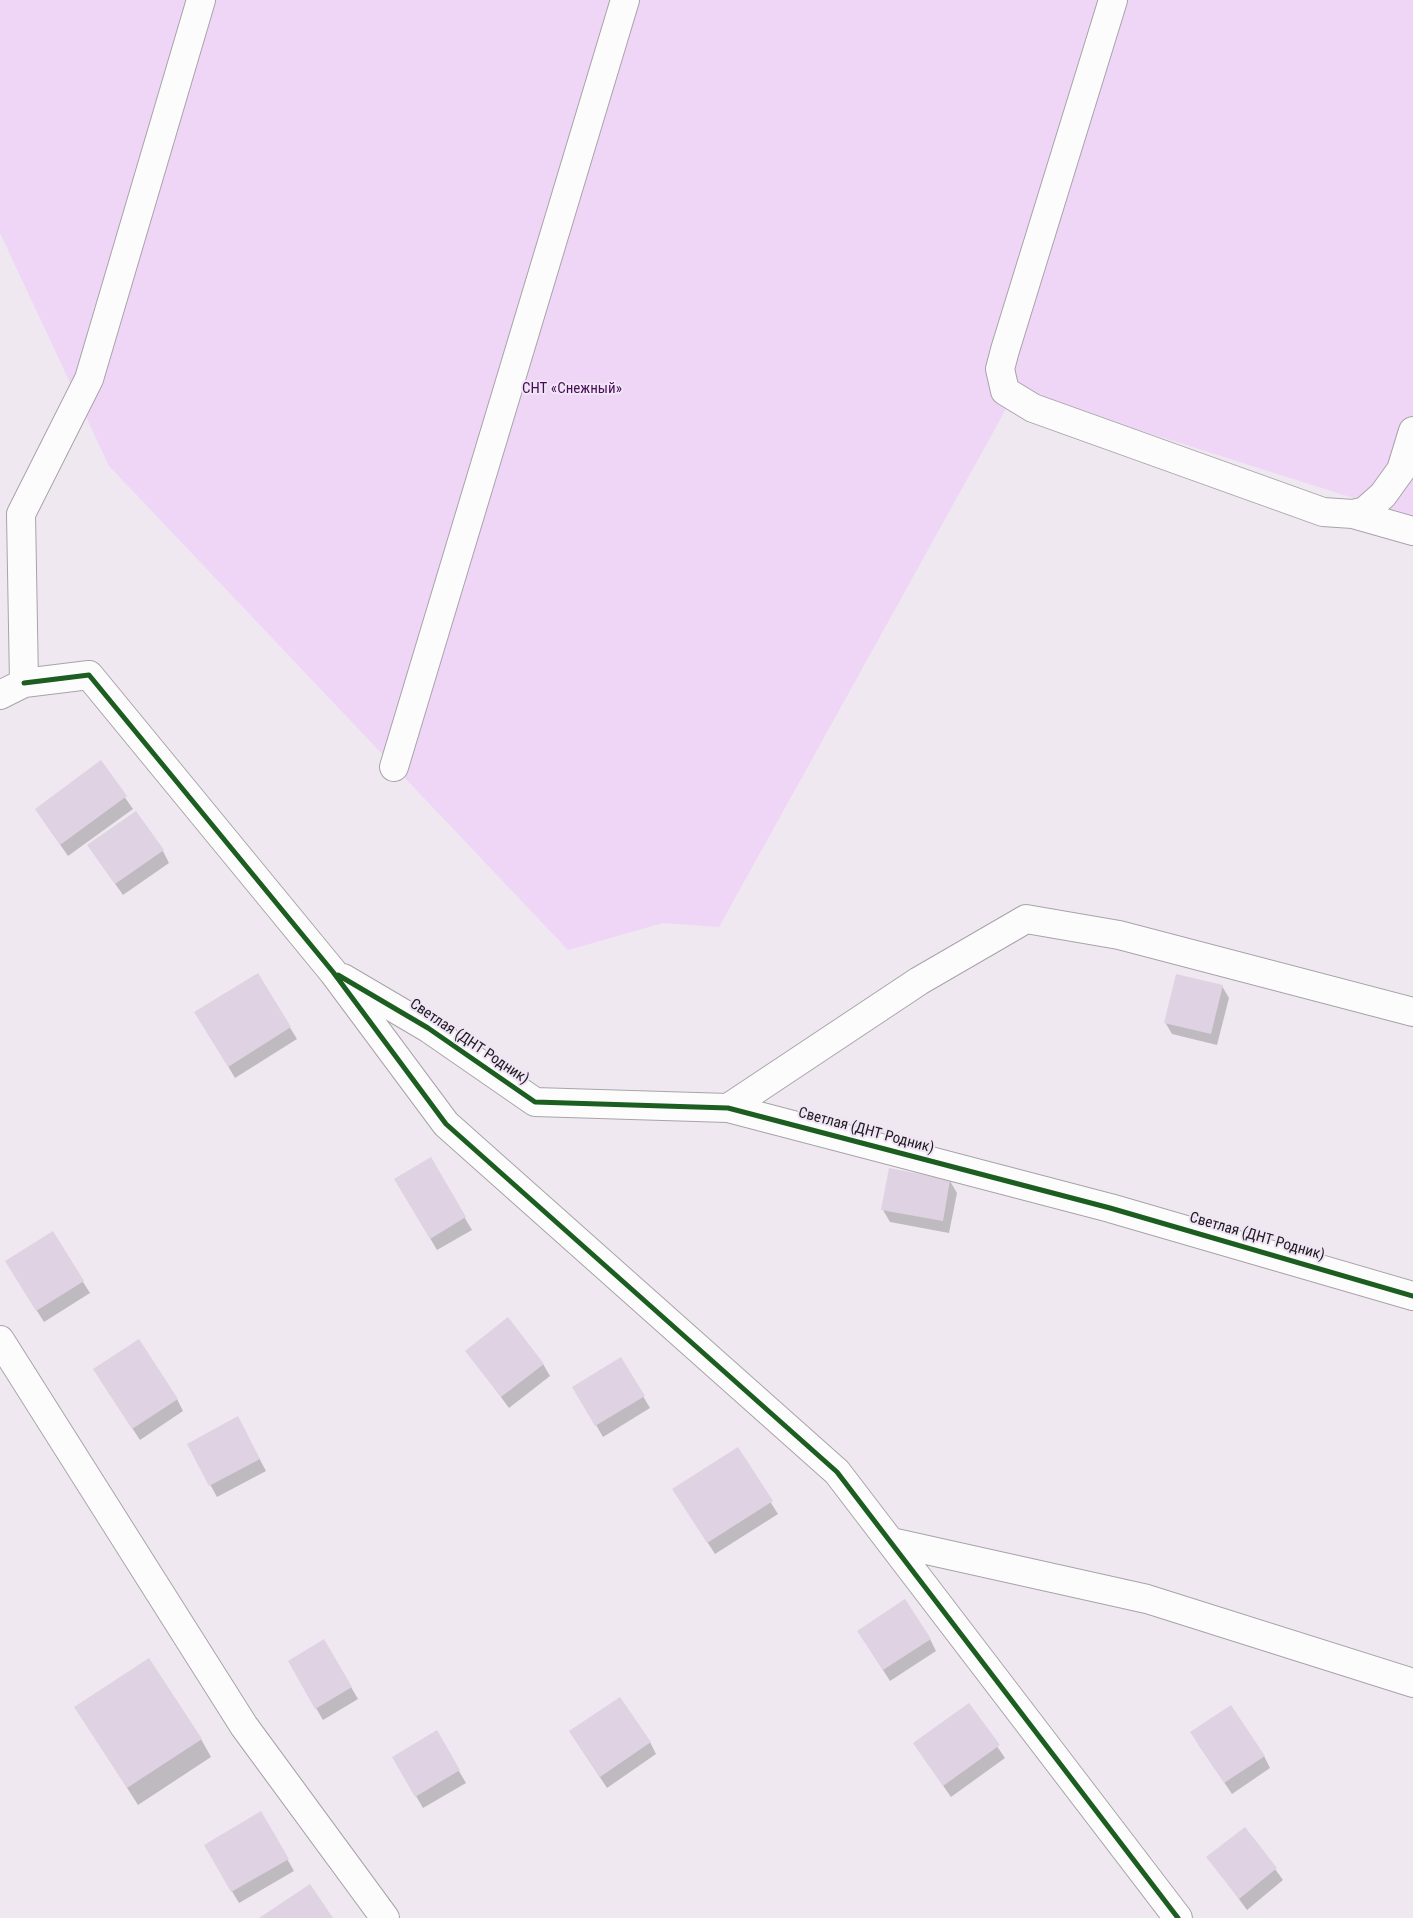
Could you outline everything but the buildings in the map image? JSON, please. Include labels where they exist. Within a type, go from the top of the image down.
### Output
[{"type":"street","points":[[24,683],[10,512],[89,379],[201,0]]},
{"type":"street","points":[[394,767],[625,0]]},
{"type":"street","points":[[1113,0],[1005,350],[1000,369],[1005,391],[1033,408],[1323,512],[1353,514],[1413,531]]},
{"type":"street","points":[[1353,514],[1365,510],[1383,495],[1401,470],[1413,431]]},
{"type":"street","points":[[0,695],[24,683],[89,674],[334,972],[446,1124],[838,1472],[1178,1918]]},
{"type":"street","points":[[728,1108],[919,981],[1026,919],[1118,935],[1413,1012]]},
{"type":"street","name":"Светлая (ДНТ Родник)","points":[[334,972],[428,1028],[536,1102],[728,1108],[1110,1208],[1413,1296]]},
{"type":"street","points":[[0,1340],[244,1726],[385,1918]]},
{"type":"street","points":[[891,1542],[1147,1599],[1413,1683]]},
{"type":"green space","name":"СНТ «Снежный»","points":[[0,0],[1413,0],[1413,517],[1016,391],[719,927],[663,923],[568,950],[109,466],[0,233]]},
{"type":"cycle path","points":[[24,683],[89,675],[333,972],[446,1124],[837,1472],[1178,1918]]},
{"type":"cycle path","points":[[338,975],[428,1028],[535,1102],[728,1108],[1110,1208],[1413,1296]]}]
